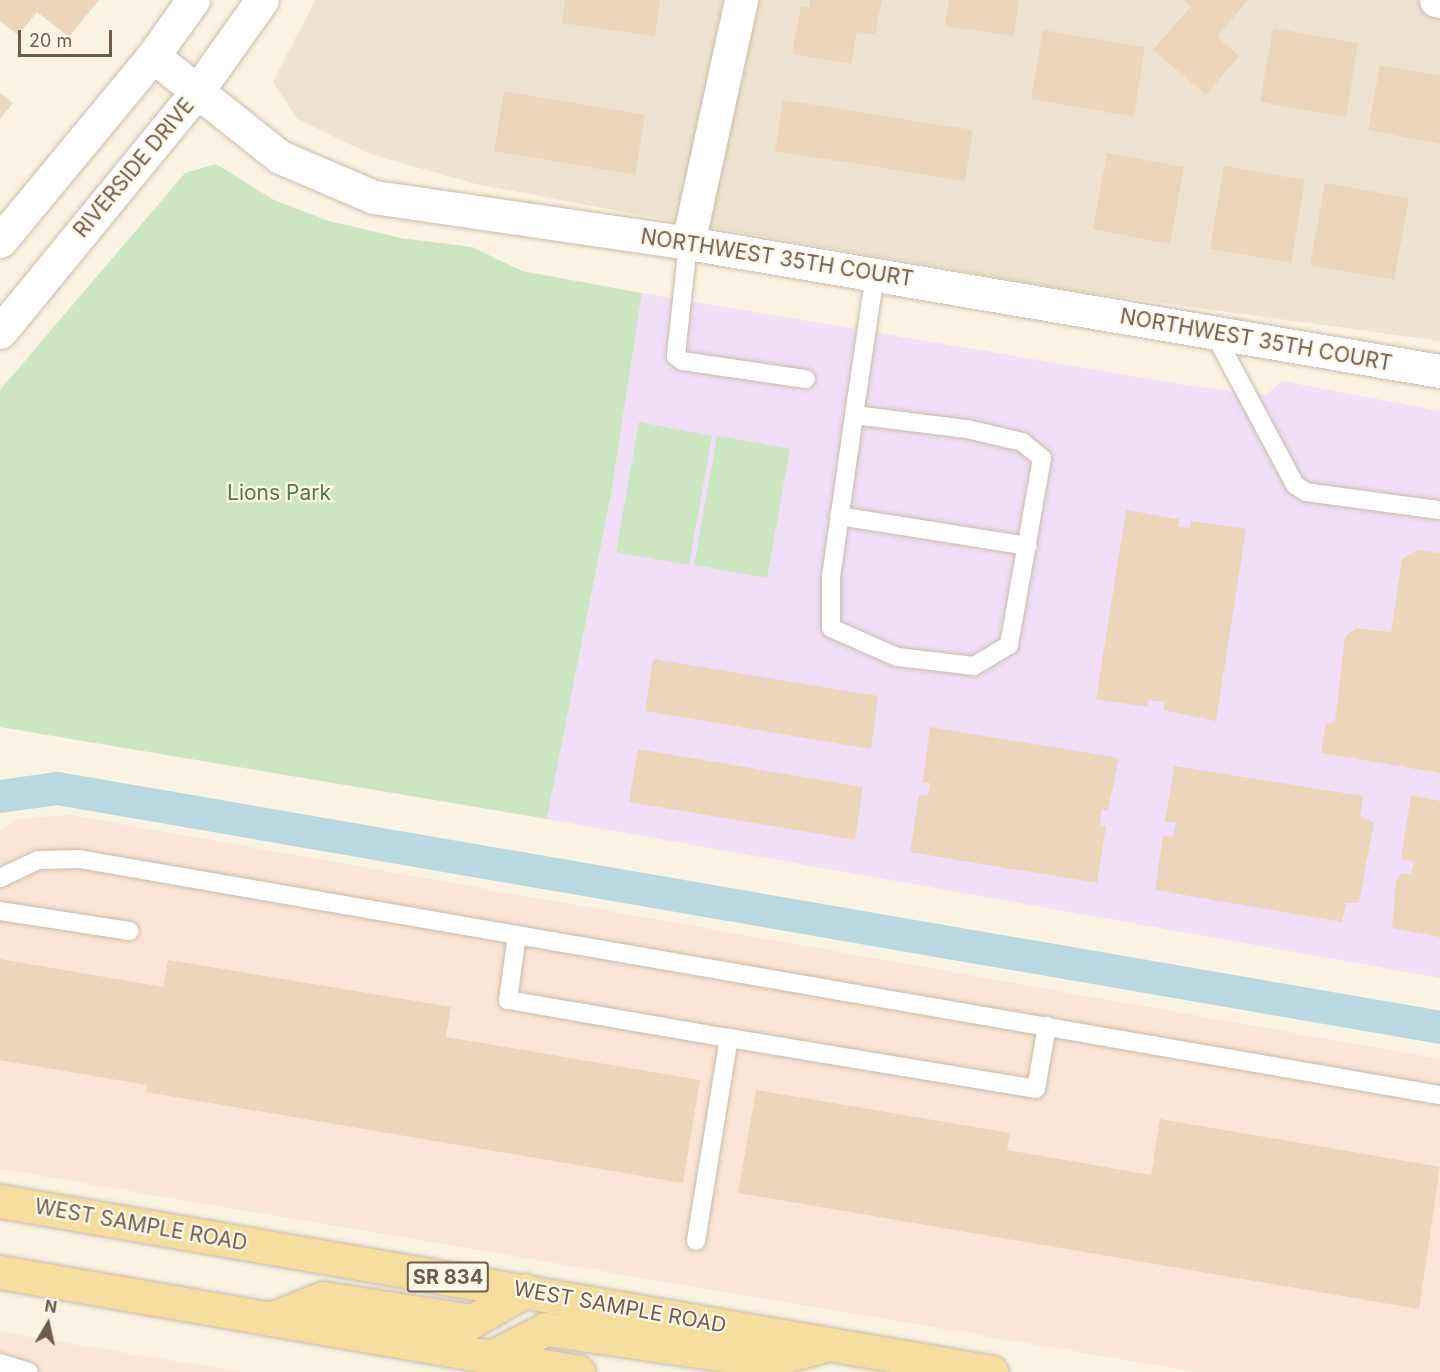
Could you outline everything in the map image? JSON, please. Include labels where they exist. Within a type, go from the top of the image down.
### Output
[{"type":"main road","name":"WEST SAMPLE ROAD","points":[[0,1201],[991,1372]]},
{"type":"main road","points":[[0,1272],[270,1319],[489,1365],[578,1372]]},
{"type":"main road","points":[[270,1319],[323,1298],[472,1321],[526,1290]]},
{"type":"main road","points":[[489,1365],[546,1329],[767,1361],[829,1344]]},
{"type":"street","points":[[0,242],[153,56],[193,0]]},
{"type":"street","name":"RIVERSIDE DRIVE","points":[[0,332],[198,90],[262,0]]},
{"type":"street","points":[[688,243],[741,0]]},
{"type":"street","name":"NORTHWEST 35TH COURT","points":[[153,56],[280,157],[374,197],[688,243],[1440,371]]},
{"type":"lane","points":[[688,243],[676,356],[682,361],[806,379]]},
{"type":"lane","points":[[854,416],[967,429],[1022,442],[1042,458],[1009,645],[974,666],[897,657],[831,628],[831,577],[839,516],[875,274]]},
{"type":"lane","points":[[1214,333],[1295,485],[1306,492],[1440,510]]},
{"type":"lane","points":[[839,516],[1028,546]]},
{"type":"lane","points":[[0,878],[38,860],[80,859],[1440,1095]]},
{"type":"lane","points":[[0,911],[129,931]]},
{"type":"lane","points":[[517,935],[508,1000],[729,1038],[1036,1089],[1047,1026]]},
{"type":"lane","points":[[696,1241],[729,1038]]},
{"type":"lane","points":[[0,1363],[29,1372]]},
{"type":"shaded area","points":[[315,0],[1440,0],[1440,341],[1076,291],[623,212],[476,184],[370,154],[297,119],[273,82]]},
{"type":"shaded area","points":[[642,293],[1186,385],[1266,395],[1282,381],[1440,411],[1440,978],[547,819],[611,494]]},
{"type":"shaded area","points":[[70,815],[1440,1059],[1440,1372],[1197,1372],[0,1169],[0,831],[19,819]]},
{"type":"shaded area","points":[[0,1332],[240,1372],[0,1372]]},
{"type":"green space","name":"Lions Park","points":[[216,164],[274,200],[329,221],[401,238],[472,247],[522,271],[642,293],[611,494],[547,819],[0,727],[0,390],[185,173]]},
{"type":"green space","points":[[639,422],[712,436],[689,565],[616,552]]},
{"type":"green space","points":[[717,436],[790,449],[767,578],[694,565]]},
{"type":"building","points":[[0,0],[99,0],[69,37],[37,12],[18,35],[0,21]]},
{"type":"building","points":[[565,0],[660,0],[655,36],[562,23]]},
{"type":"building","points":[[810,0],[882,0],[875,35],[857,32],[851,64],[792,54],[801,6],[809,8]]},
{"type":"building","points":[[949,0],[1019,0],[1014,36],[945,26]]},
{"type":"building","points":[[1183,0],[1248,0],[1217,37],[1239,56],[1206,95],[1153,50],[1191,6]]},
{"type":"building","points":[[1273,28],[1358,43],[1346,117],[1260,102]]},
{"type":"building","points":[[1043,30],[1145,47],[1134,117],[1031,99]]},
{"type":"building","points":[[1380,65],[1440,76],[1440,144],[1368,130]]},
{"type":"building","points":[[504,91],[645,115],[635,175],[494,151]]},
{"type":"building","points":[[0,93],[13,103],[0,119]]},
{"type":"building","points":[[783,100],[973,130],[965,181],[775,151]]},
{"type":"building","points":[[1107,153],[1184,167],[1170,244],[1093,229]]},
{"type":"building","points":[[1224,166],[1305,180],[1291,263],[1210,249]]},
{"type":"building","points":[[1325,183],[1409,198],[1394,280],[1310,265]]},
{"type":"building","points":[[1126,510],[1179,519],[1178,527],[1190,528],[1191,521],[1246,529],[1216,721],[1163,710],[1165,702],[1148,700],[1147,707],[1096,699]]},
{"type":"building","points":[[1417,550],[1440,553],[1440,773],[1321,753],[1326,723],[1335,722],[1345,637],[1356,628],[1391,632],[1402,559]]},
{"type":"building","points":[[653,659],[878,696],[871,749],[645,711]]},
{"type":"building","points":[[930,727],[1119,758],[1108,811],[1102,810],[1100,826],[1106,826],[1097,883],[910,852],[919,795],[928,796],[930,783],[923,782]]},
{"type":"building","points":[[638,749],[863,787],[855,840],[629,802]]},
{"type":"building","points":[[1174,766],[1363,796],[1360,816],[1374,822],[1359,903],[1346,903],[1342,922],[1155,890],[1163,836],[1173,837],[1176,822],[1165,822]]},
{"type":"building","points":[[1411,795],[1440,801],[1440,937],[1392,928],[1396,881],[1401,874],[1411,874],[1414,862],[1401,859]]},
{"type":"building","points":[[0,959],[163,987],[168,960],[451,1007],[446,1037],[700,1080],[683,1183],[146,1092],[147,1085],[0,1060]]},
{"type":"building","points":[[756,1090],[1010,1133],[1007,1150],[1151,1175],[1160,1119],[1440,1167],[1419,1309],[738,1193]]},
{"type":"waterway","points":[[0,796],[57,788],[1440,1027]]}]
